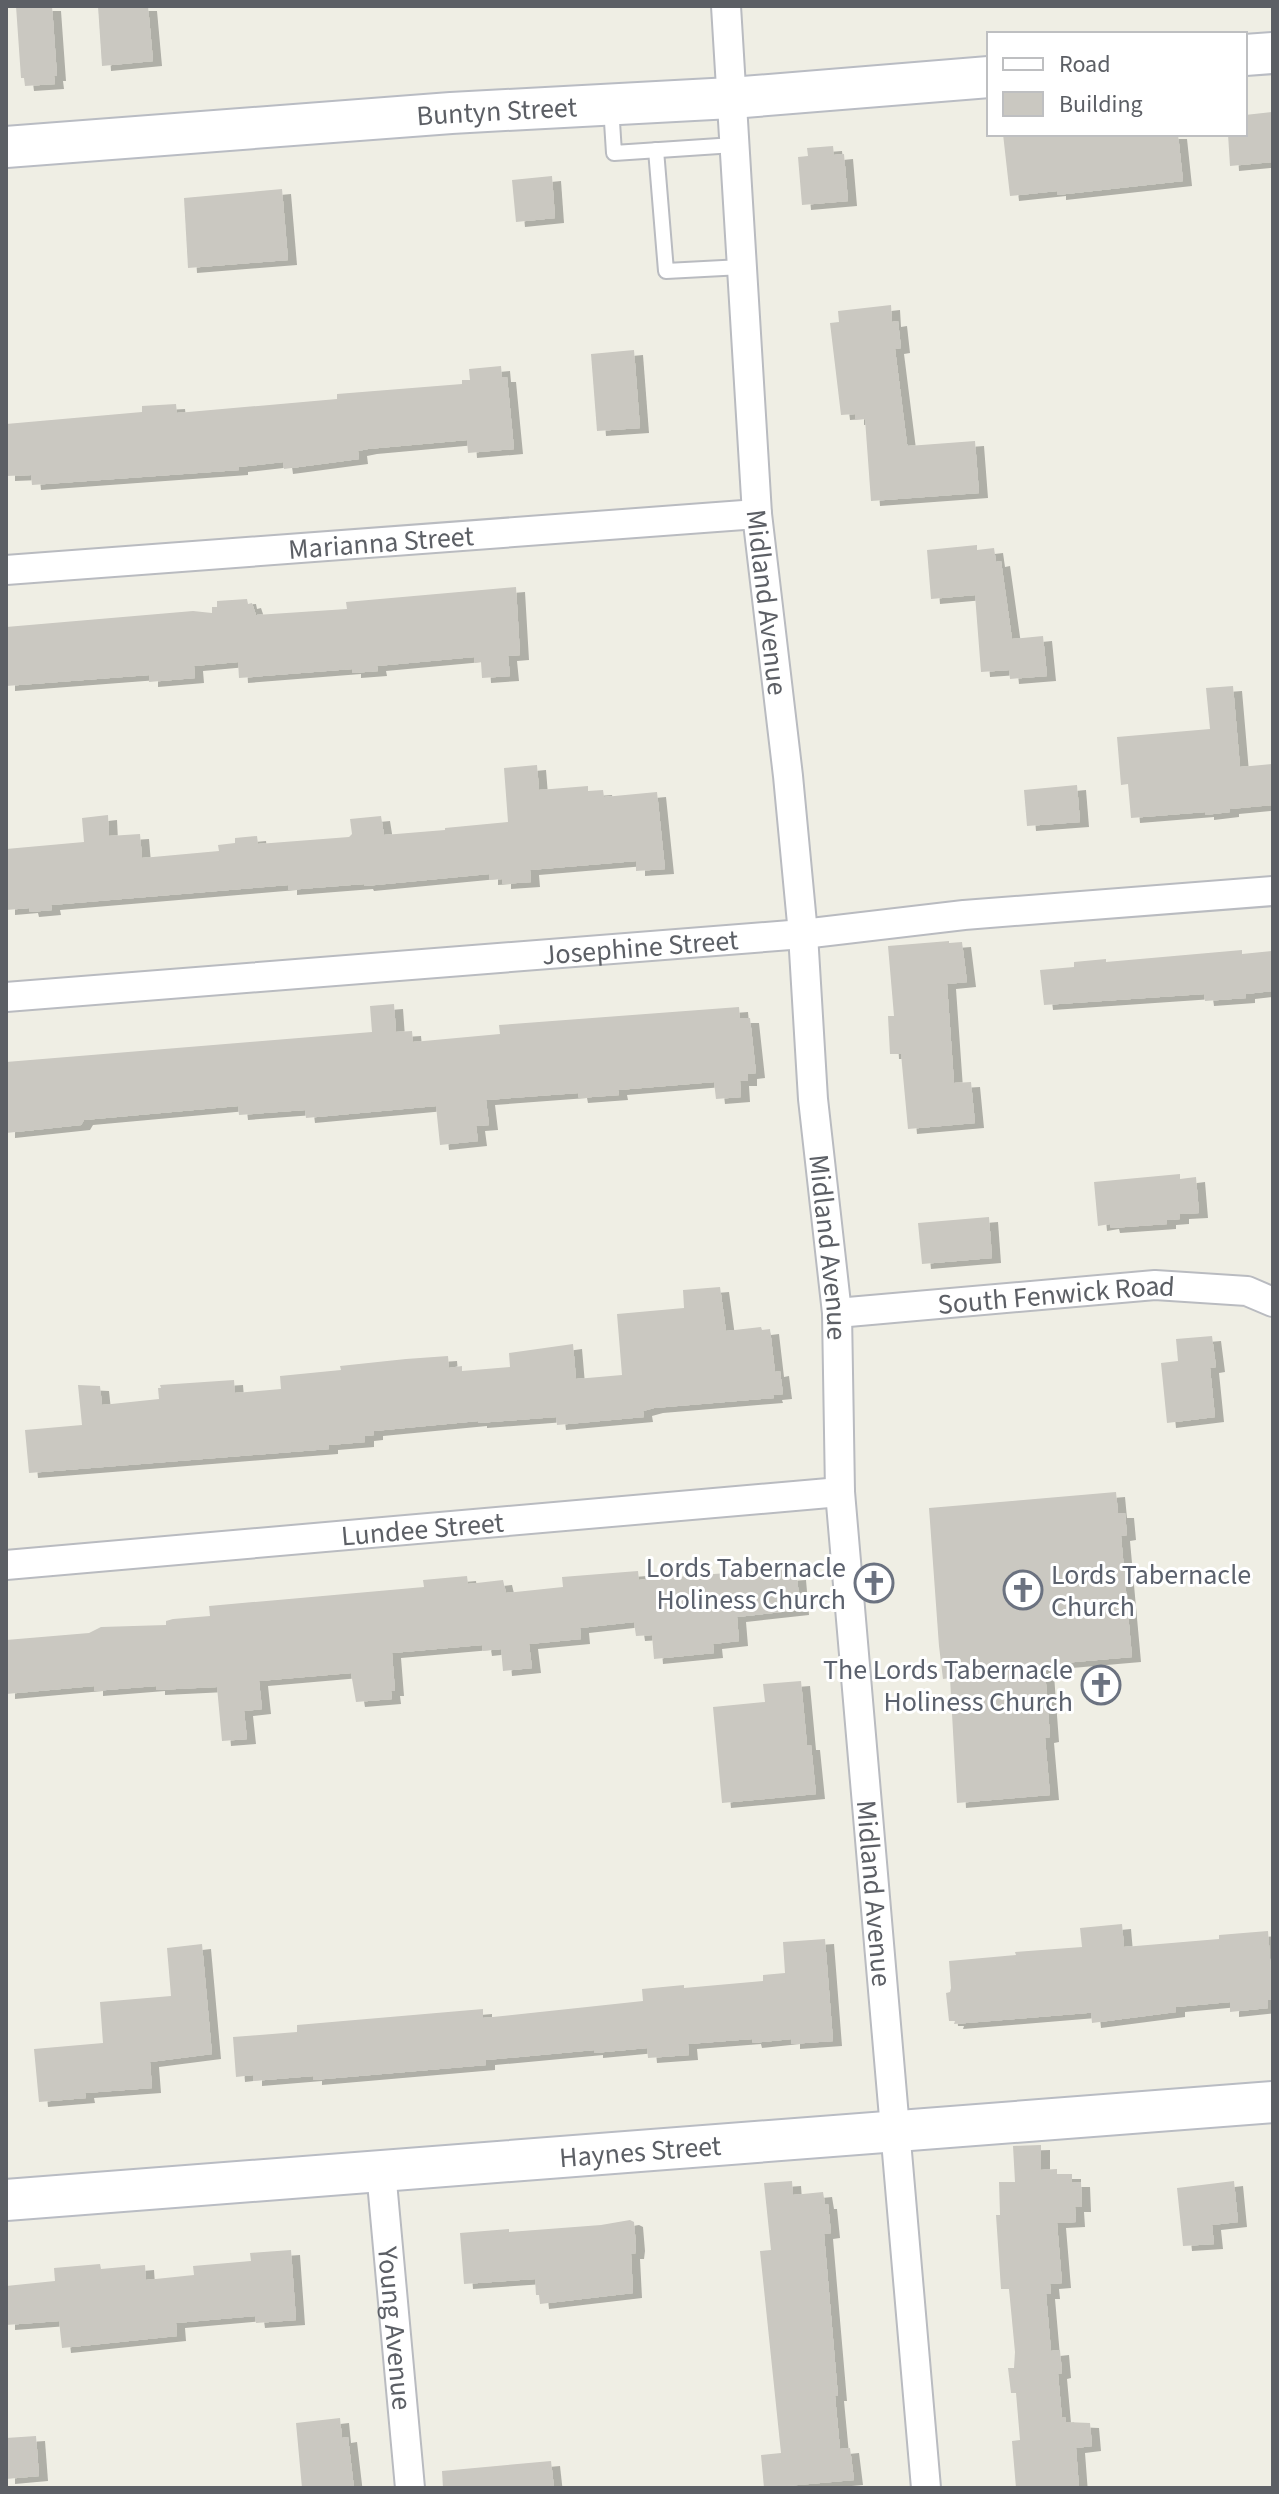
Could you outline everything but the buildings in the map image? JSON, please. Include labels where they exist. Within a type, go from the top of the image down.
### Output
[{"type":"street","name":"Midland Avenue","points":[[726,6],[757,514],[788,776],[803,934],[813,1099],[837,1313],[840,1492],[926,2488]]},
{"type":"street","points":[[1247,55],[1273,53]]},
{"type":"street","name":"Buntyn Street","points":[[6,147],[451,113],[731,98],[987,77]]},
{"type":"street","name":"Marianna Street","points":[[6,570],[757,514]]},
{"type":"street","name":"Josephine Street","points":[[6,997],[803,934],[964,915],[1273,891]]},
{"type":"street","name":"South Fenwick Road","points":[[837,1313],[1155,1285],[1247,1291],[1273,1302]]},
{"type":"street","name":"Lundee Street","points":[[6,1565],[840,1492]]},
{"type":"street","name":"Haynes Street","points":[[6,2200],[1273,2102]]},
{"type":"street","name":"Young Avenue","points":[[381,2171],[410,2488]]},
{"type":"lane","points":[[611,105],[614,153],[734,145]]},
{"type":"lane","points":[[656,150],[666,271],[742,267]]},
{"type":"place","name":"Lords Tabernacle Holiness Church","points":[[874,1583]]},
{"type":"place","name":"Lords Tabernacle Church","points":[[1023,1590]]},
{"type":"place","name":"The Lords Tabernacle Holiness Church","points":[[1101,1685]]}]
